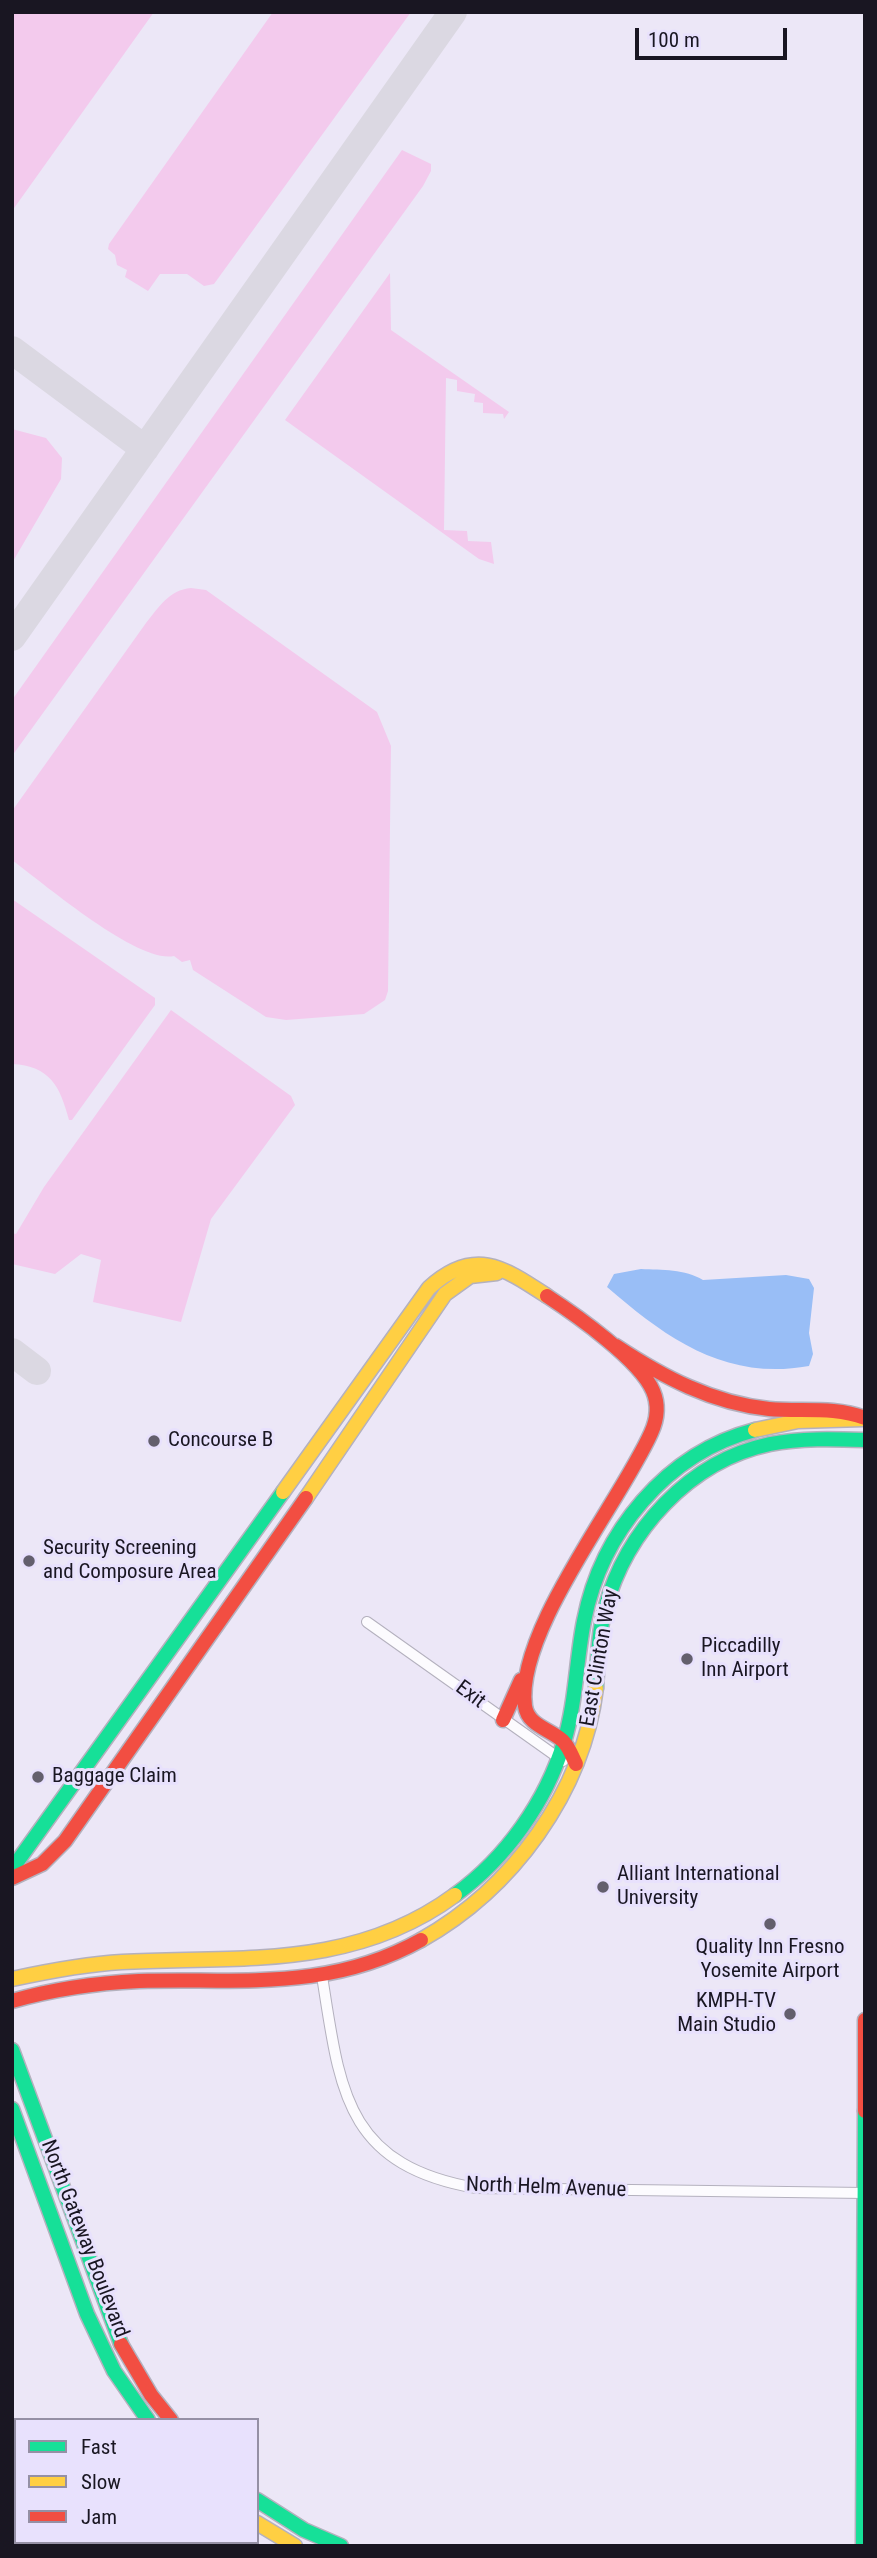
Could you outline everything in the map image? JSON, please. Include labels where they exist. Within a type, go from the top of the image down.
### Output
[{"type":"main road","points":[[12,1869],[439,1279],[460,1266],[473,1263],[500,1268],[519,1277],[615,1346],[684,1388],[766,1409],[847,1410],[865,1419]]},
{"type":"main road","points":[[12,1878],[42,1864],[65,1841],[445,1294],[464,1279],[482,1273],[519,1277]]},
{"type":"main road","points":[[503,1720],[568,1578],[656,1423],[657,1404],[651,1387],[615,1346]]},
{"type":"main road","name":"East Clinton Way","points":[[12,1979],[103,1961],[283,1960],[316,1956],[375,1940],[432,1912],[471,1882],[504,1849],[534,1809],[564,1741],[576,1695],[583,1622],[595,1578],[614,1539],[651,1490],[699,1453],[757,1428],[797,1421],[865,1419]]},
{"type":"main road","name":"East Clinton Way","points":[[12,2001],[101,1982],[284,1981],[322,1976],[362,1966],[404,1949],[441,1928],[471,1906],[506,1874],[540,1833],[562,1796],[576,1764],[593,1706],[608,1599],[622,1563],[654,1514],[697,1476],[750,1450],[791,1441],[865,1440]]},
{"type":"main road","points":[[269,1512],[287,1525]]},
{"type":"main road","points":[[534,1652],[524,1688],[526,1710],[538,1727],[564,1741],[576,1764]]},
{"type":"main road","points":[[322,1976],[332,1963],[383,1946],[412,1932],[432,1912]]},
{"type":"main road","points":[[863,2546],[865,2020]]},
{"type":"main road","name":"North Gateway Boulevard","points":[[12,2050],[63,2182],[99,2291],[131,2360],[170,2418]]},
{"type":"main road","name":"North Gateway Boulevard","points":[[12,2109],[81,2298],[114,2371],[147,2418]]},
{"type":"main road","points":[[81,2298],[99,2291]]},
{"type":"main road","points":[[259,2501],[304,2530],[341,2546]]},
{"type":"main road","points":[[259,2524],[295,2546]]},
{"type":"street","name":"Exit","points":[[367,1622],[557,1760],[576,1764]]},
{"type":"street","name":"North Helm Avenue","points":[[322,1976],[335,2061],[347,2100],[377,2144],[394,2158],[430,2178],[476,2188],[865,2193]]},
{"type":"shaded area","points":[[12,12],[154,12],[12,211]]},
{"type":"shaded area","points":[[273,12],[411,12],[214,284],[204,286],[187,274],[160,274],[148,291],[125,277],[127,270],[117,265],[115,255],[108,249],[109,244]]},
{"type":"shaded area","points":[[402,150],[431,164],[431,171],[423,186],[12,756],[12,700]]},
{"type":"shaded area","points":[[390,273],[391,330],[509,412],[504,419],[503,414],[483,413],[483,403],[474,402],[475,394],[457,391],[457,380],[446,378],[444,530],[467,531],[468,541],[491,542],[494,564],[479,559],[285,420]]},
{"type":"shaded area","points":[[12,429],[46,438],[62,458],[61,479],[12,563]]},
{"type":"shaded area","points":[[191,588],[206,590],[377,712],[391,746],[388,991],[385,1000],[364,1014],[286,1020],[266,1017],[193,970],[190,960],[182,962],[174,956],[158,955],[115,935],[67,903],[12,860],[12,811],[155,611],[177,592]]},
{"type":"shaded area","points":[[12,899],[155,998],[155,1005],[72,1120],[69,1120],[62,1097],[51,1080],[36,1069],[12,1064]]},
{"type":"shaded area","points":[[171,1010],[291,1096],[295,1105],[211,1219],[181,1322],[93,1302],[101,1260],[81,1254],[55,1274],[12,1264],[12,1233],[16,1234],[44,1187]]},
{"type":"water","points":[[641,1269],[681,1272],[703,1280],[786,1275],[809,1279],[814,1288],[809,1333],[813,1354],[809,1366],[779,1369],[751,1367],[699,1352],[675,1339],[607,1287],[614,1274]]},
{"type":"taxiway","points":[[12,637],[453,12]]},
{"type":"taxiway","points":[[12,350],[145,449]]},
{"type":"taxiway","points":[[12,1352],[37,1371]]},
{"type":"traffic: fast","points":[[455,1895],[491,1864],[507,1846],[547,1786],[568,1727],[584,1621],[593,1588],[605,1557],[622,1528],[642,1501],[666,1477],[693,1457],[723,1441],[755,1430]]},
{"type":"traffic: fast","points":[[596,1688],[601,1628],[615,1580],[645,1527],[665,1504],[688,1483],[713,1466],[741,1453],[770,1444],[793,1441],[865,1440]]},
{"type":"traffic: fast","points":[[12,1869],[283,1492]]},
{"type":"traffic: fast","points":[[12,2050],[121,2344]]},
{"type":"traffic: fast","points":[[12,2109],[87,2314],[114,2371],[147,2418]]},
{"type":"traffic: fast","points":[[863,2546],[865,2111]]},
{"type":"traffic: fast","points":[[259,2501],[304,2530],[341,2546]]},
{"type":"traffic: slow","points":[[283,1492],[429,1288],[445,1275],[460,1268],[488,1266],[516,1277],[547,1296]]},
{"type":"traffic: slow","points":[[306,1498],[445,1294],[470,1276],[497,1273]]},
{"type":"traffic: slow","points":[[755,1430],[798,1421],[863,1419]]},
{"type":"traffic: slow","points":[[421,1940],[454,1919],[485,1894],[513,1866],[538,1834],[559,1800],[576,1764],[588,1727],[596,1688]]},
{"type":"traffic: slow","points":[[12,1979],[108,1963],[253,1958],[336,1948],[377,1936],[416,1919],[455,1895]]},
{"type":"traffic: slow","points":[[259,2524],[295,2546]]},
{"type":"traffic: jam","points":[[547,1296],[606,1339],[635,1366],[653,1391],[657,1407],[653,1428],[637,1461],[553,1605],[536,1642],[526,1676],[527,1713],[535,1723],[563,1741],[576,1764]]},
{"type":"traffic: jam","points":[[616,1346],[670,1378],[728,1401],[769,1409],[841,1412],[865,1418]]},
{"type":"traffic: jam","points":[[12,1878],[42,1864],[65,1841],[306,1498]]},
{"type":"traffic: jam","points":[[503,1720],[521,1680]]},
{"type":"traffic: jam","points":[[12,2001],[106,1983],[283,1979],[317,1975],[386,1957],[421,1940]]},
{"type":"traffic: jam","points":[[865,2020],[865,2111]]},
{"type":"traffic: jam","points":[[121,2344],[151,2395],[169,2418]]},
{"type":"place","name":"Concourse B","points":[[154,1441]]},
{"type":"place","name":"Security Screening and Composure Area","points":[[29,1561]]},
{"type":"place","name":"Piccadilly Inn Airport","points":[[687,1659]]},
{"type":"place","name":"Baggage Claim","points":[[38,1777]]},
{"type":"place","name":"Alliant International University","points":[[603,1887]]},
{"type":"place","name":"Quality Inn Fresno Yosemite Airport","points":[[770,1924]]},
{"type":"place","name":"KMPH-TV Main Studio","points":[[790,2014]]}]
